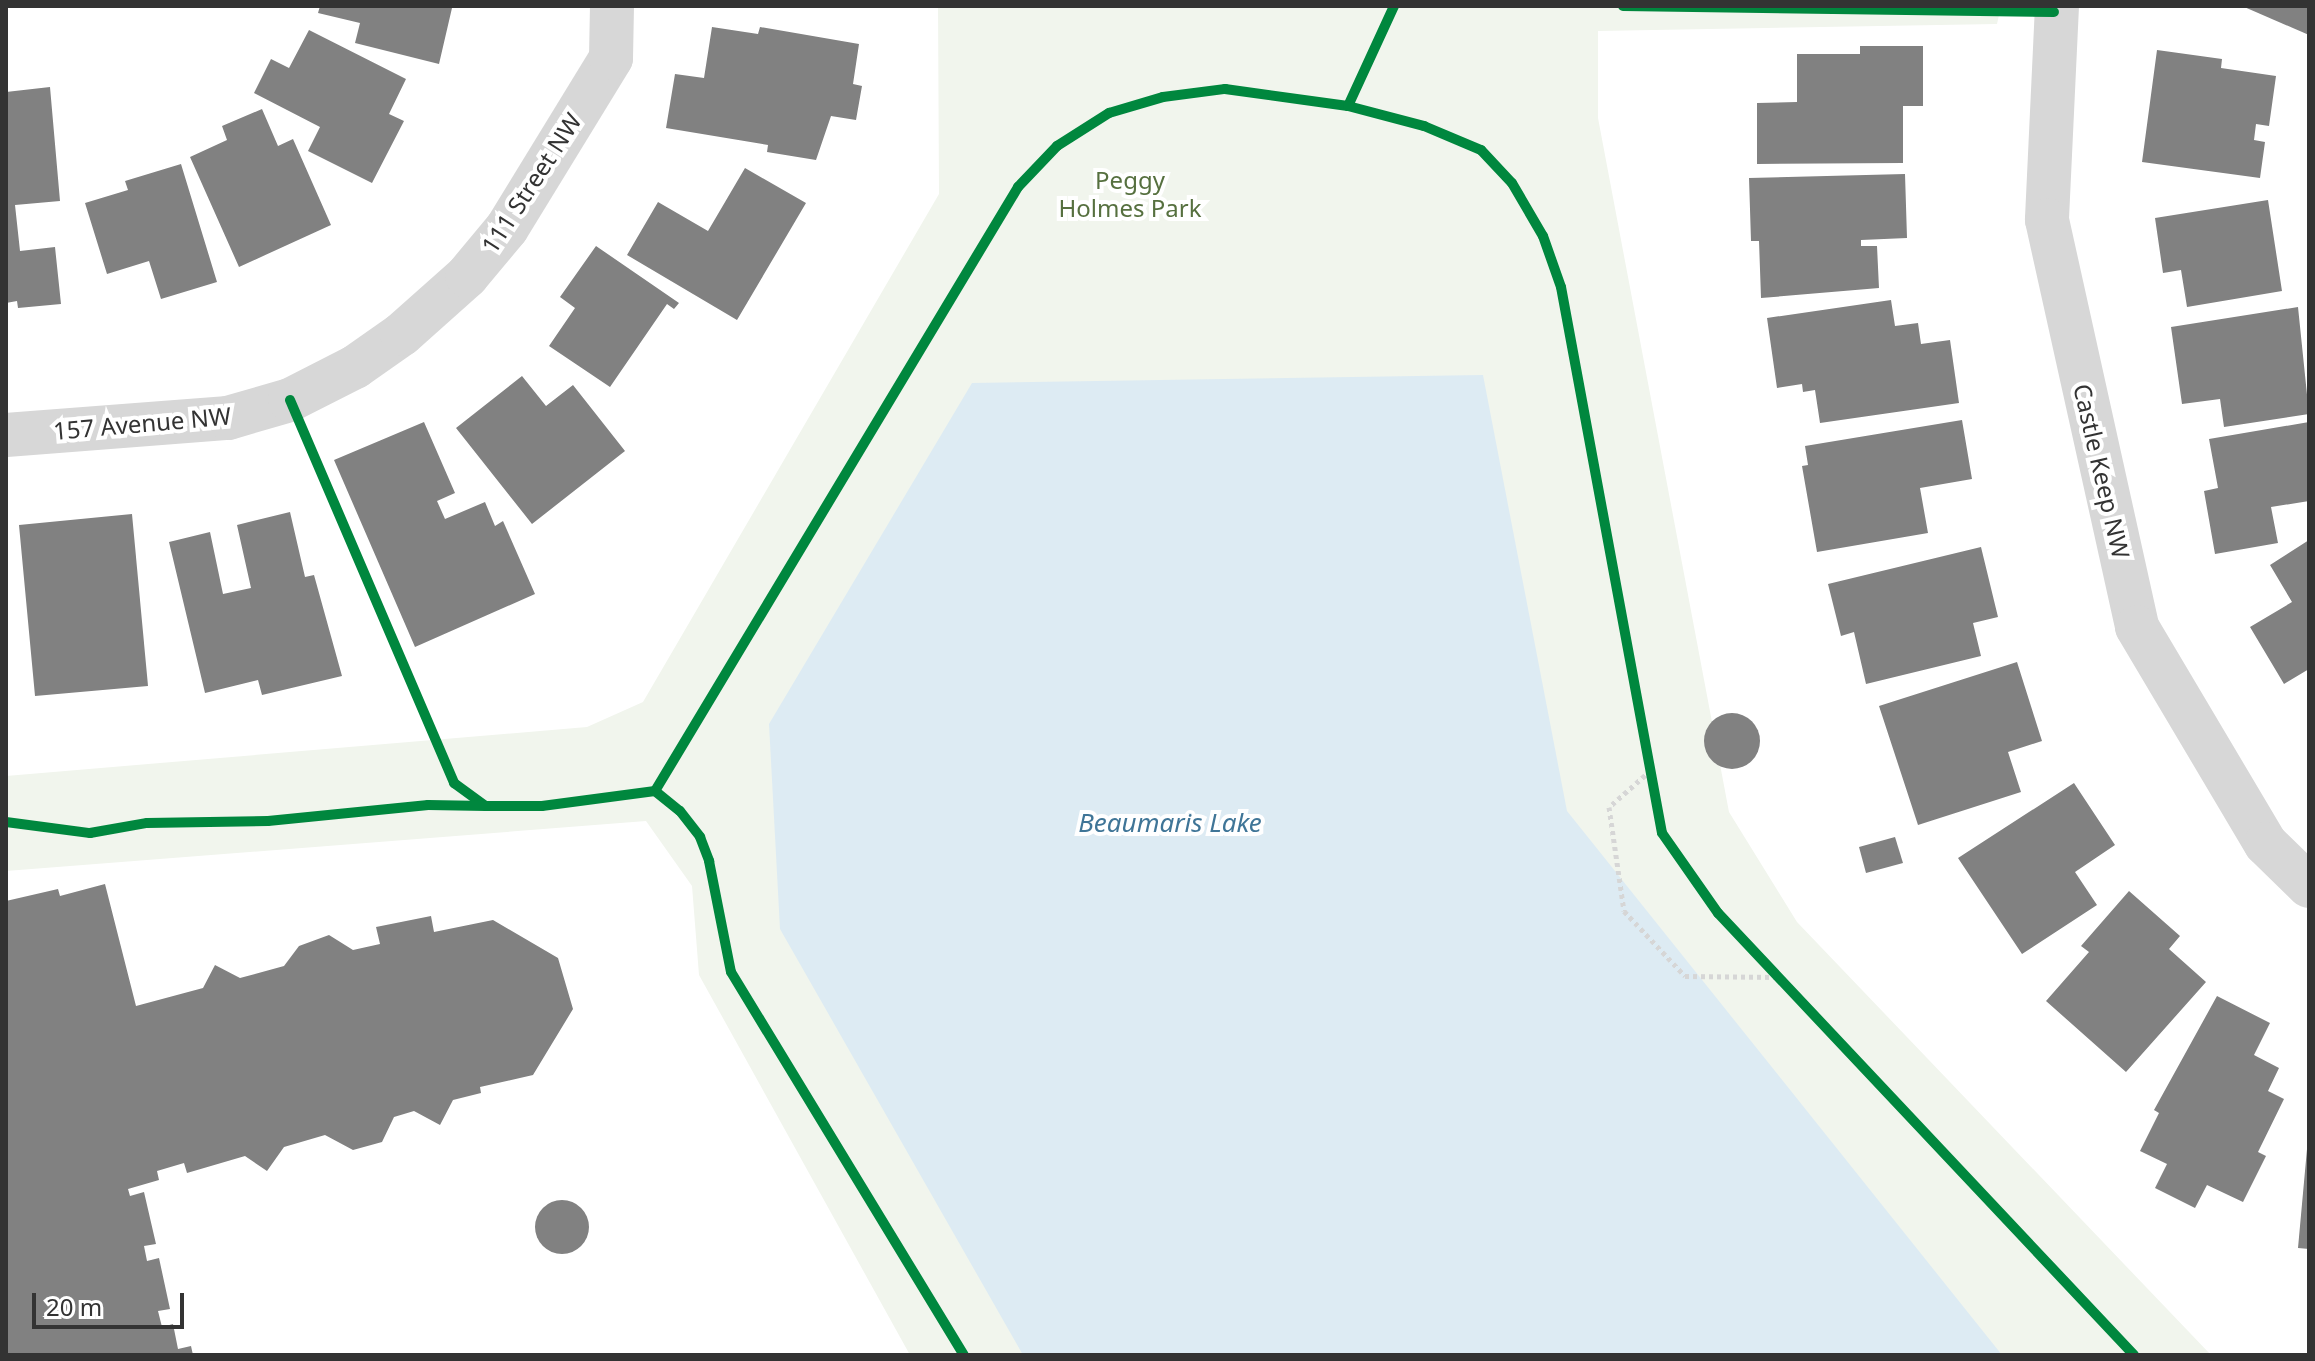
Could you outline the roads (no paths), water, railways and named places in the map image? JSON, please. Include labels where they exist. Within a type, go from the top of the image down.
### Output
[{"type":"street","name":"111 Street NW","points":[[402,334],[467,276],[507,228],[611,58],[612,6]]},
{"type":"street","name":"Castle Keep NW","points":[[2057,6],[2047,220],[2137,627],[2266,844],[2309,886]]},
{"type":"street","name":"157 Avenue NW","points":[[6,435],[228,418],[290,400],[355,367],[402,334]]},
{"type":"water","name":"Beaumaris Lake","points":[[1483,375],[1567,811],[2002,1355],[1023,1355],[780,929],[769,724],[972,383]]},
{"type":"park label","name":"Peggy Holmes Park","points":[[1130,194]]}]
